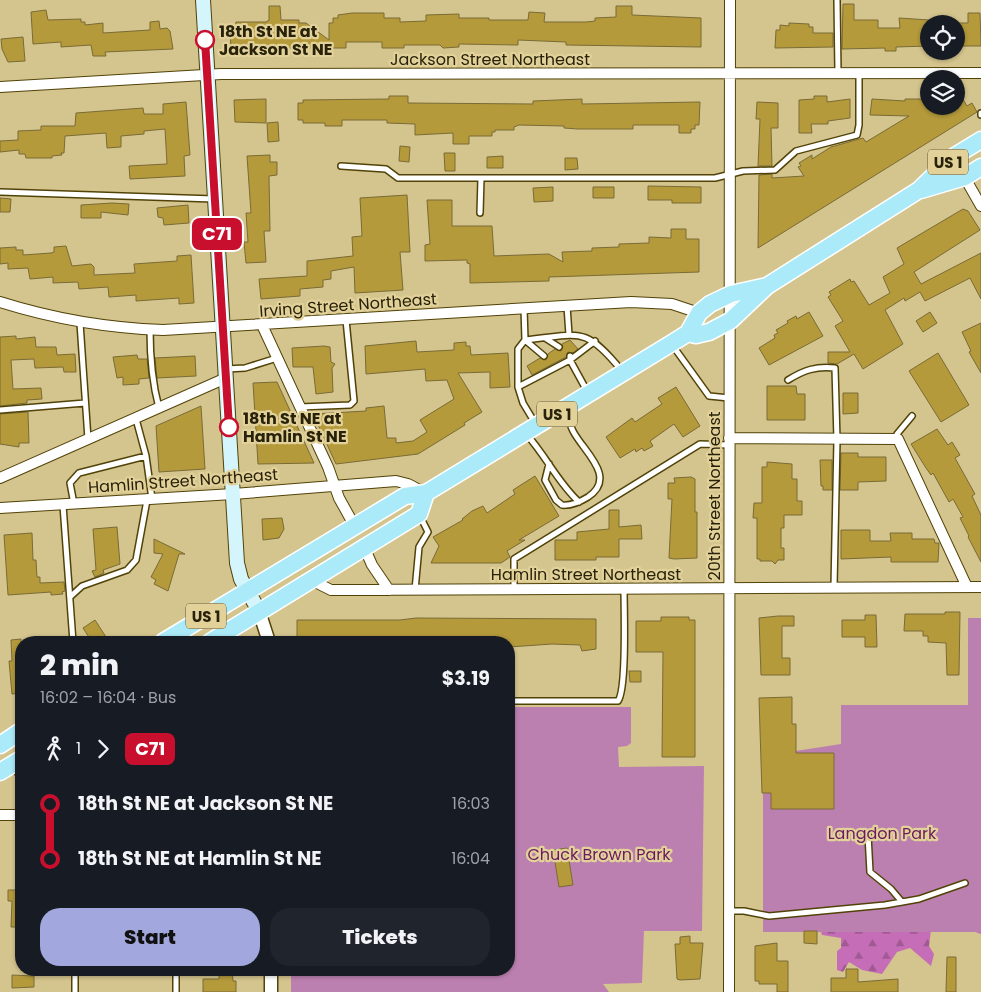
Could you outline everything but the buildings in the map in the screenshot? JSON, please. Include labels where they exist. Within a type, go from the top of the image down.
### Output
[{"type":"main road","points":[[203,0],[222,328],[239,573],[259,611]]},
{"type":"main road","name":"US 1","points":[[688,333],[696,335],[710,332],[730,321],[767,286],[919,190],[952,157],[981,140]]},
{"type":"main road","name":"US 1","points":[[919,190],[965,178],[981,167]]},
{"type":"main road","name":"US 1","points":[[174,636],[405,496],[426,493],[672,344],[688,333],[699,313],[730,294],[767,286]]},
{"type":"main road","points":[[419,514],[426,493]]},
{"type":"main road","name":"US 1","points":[[219,636],[259,611],[313,581],[419,514]]},
{"type":"main road","points":[[0,745],[15,735]]},
{"type":"street","name":"20th Street Northeast","points":[[729,992],[730,0]]},
{"type":"street","name":"Jackson Street Northeast","points":[[0,87],[207,74],[981,73]]},
{"type":"street","points":[[952,157],[981,206]]},
{"type":"street","name":"Irving Street Northeast","points":[[0,302],[80,323],[150,330],[222,328],[524,308],[650,302],[672,304],[699,313]]},
{"type":"street","points":[[262,325],[354,526]]},
{"type":"street","points":[[0,478],[136,419],[225,373]]},
{"type":"street","points":[[729,442],[898,439],[967,587]]},
{"type":"street","name":"Hamlin Street Northeast","points":[[0,508],[233,494],[396,481],[408,484],[426,493]]},
{"type":"street","points":[[365,549],[372,565],[389,590]]},
{"type":"street","name":"Hamlin Street Northeast","points":[[313,581],[332,590],[981,587]]},
{"type":"street","points":[[259,611],[268,636]]},
{"type":"street","points":[[0,735],[15,732]]},
{"type":"street","points":[[0,815],[15,815]]},
{"type":"street","points":[[271,976],[271,992]]},
{"type":"lane","points":[[837,0],[838,73]]},
{"type":"lane","points":[[341,166],[386,168],[398,178],[729,176],[743,171],[775,170],[796,151],[857,135],[859,126],[859,73]]},
{"type":"lane","points":[[480,213],[481,178]]},
{"type":"lane","points":[[0,192],[215,199]]},
{"type":"lane","points":[[567,306],[568,335]]},
{"type":"lane","points":[[524,308],[525,340],[518,349],[518,387],[531,429],[541,451],[571,495],[579,502]]},
{"type":"lane","points":[[300,407],[350,405],[354,401],[346,320]]},
{"type":"lane","points":[[80,323],[88,440]]},
{"type":"lane","points":[[150,330],[153,386],[159,408]]},
{"type":"lane","points":[[525,340],[568,335],[582,336],[595,341],[623,372]]},
{"type":"lane","points":[[545,338],[559,347]]},
{"type":"lane","points":[[525,340],[544,356]]},
{"type":"lane","points":[[518,387],[570,358],[595,341]]},
{"type":"lane","points":[[672,344],[710,396],[729,398]]},
{"type":"lane","points":[[225,373],[277,358]]},
{"type":"lane","points":[[561,361],[570,358]]},
{"type":"lane","points":[[570,358],[589,393]]},
{"type":"lane","points":[[788,380],[804,369],[835,368],[837,440],[834,588]]},
{"type":"lane","points":[[0,410],[85,403]]},
{"type":"lane","points":[[549,464],[545,480],[556,500],[562,505],[568,506],[579,502],[595,492],[599,487],[600,478],[596,464],[573,431],[565,409]]},
{"type":"lane","points":[[898,439],[897,434],[912,416]]},
{"type":"lane","points":[[70,596],[82,586],[126,570],[136,560],[149,499],[146,456],[136,419]]},
{"type":"lane","points":[[514,589],[514,559],[700,444],[729,442]]},
{"type":"lane","points":[[73,636],[68,504],[70,483],[79,473],[146,456]]},
{"type":"lane","points":[[415,590],[419,547],[428,532],[419,514]]},
{"type":"lane","points":[[515,701],[618,701],[621,693],[624,653],[624,589]]},
{"type":"lane","points":[[868,835],[870,872],[891,888],[902,902]]},
{"type":"lane","points":[[728,911],[744,911],[769,916],[902,902],[919,899],[965,883]]},
{"type":"lane","points":[[75,976],[75,992]]},
{"type":"lane","points":[[176,976],[176,992]]},
{"type":"green space","name":"Langdon Park","points":[[968,618],[981,618],[981,932],[763,932],[763,756],[841,744],[841,705],[968,705]]},
{"type":"green space","name":"Chuck Brown Park","points":[[515,707],[631,707],[631,743],[627,746],[618,747],[619,767],[704,766],[702,931],[644,931],[642,983],[603,984],[609,992],[291,992],[291,976],[515,976]]},
{"type":"green space","points":[[981,863],[981,934],[955,925],[931,930],[929,946],[934,954],[931,966],[910,948],[897,952],[882,974],[862,970],[849,962],[843,972],[837,970],[837,951],[841,948],[841,938],[822,935],[820,929]]},
{"type":"bus line","name":"C71","points":[[205,40],[229,427]]},
{"type":"place","name":"18th St NE at Jackson St NE","points":[[205,40]]},
{"type":"place","name":"18th St NE at Hamlin St NE","points":[[229,427]]}]
